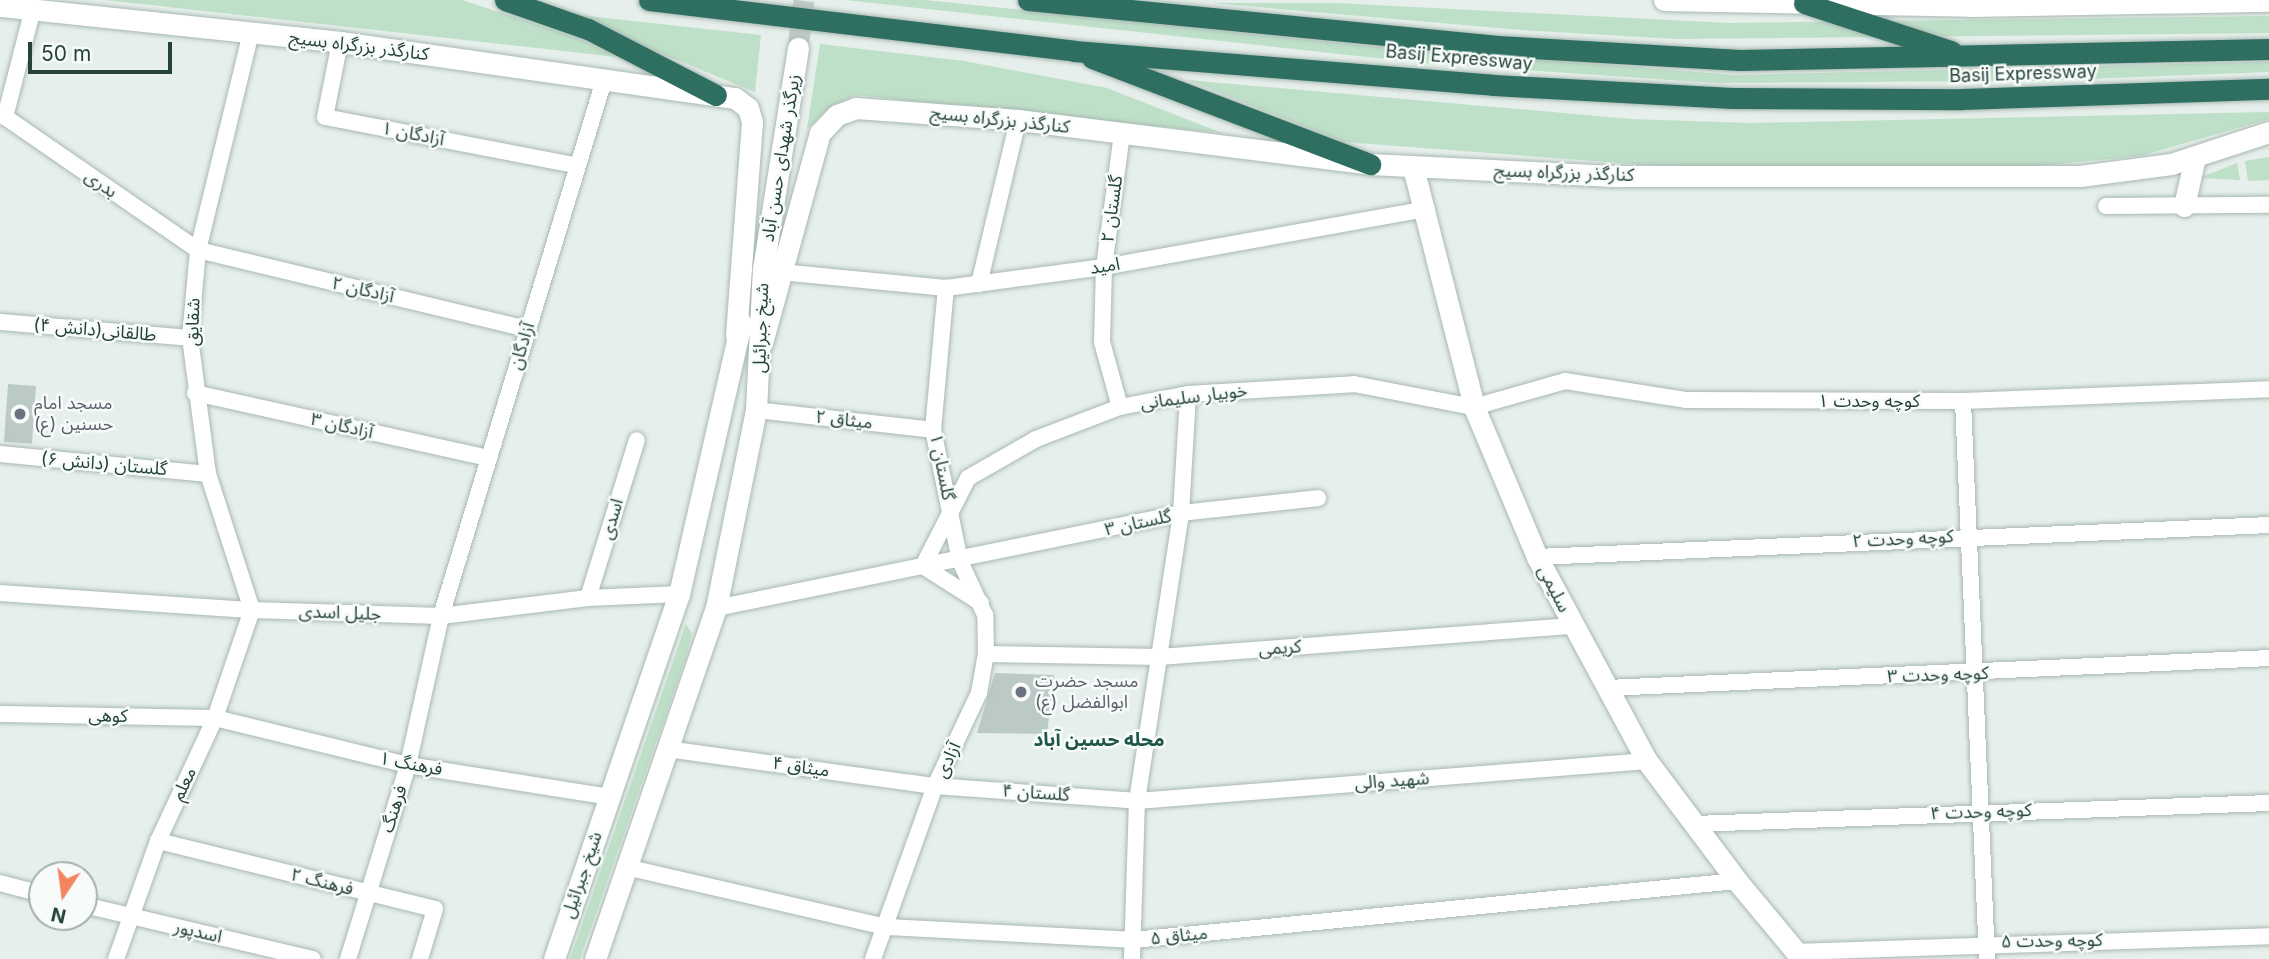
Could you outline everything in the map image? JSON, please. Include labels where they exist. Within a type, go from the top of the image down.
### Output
[{"type":"highway","points":[[505,0],[587,29],[716,95]]},
{"type":"highway","name":"Basij Expressway","points":[[649,0],[1074,51],[1493,85],[1732,98],[1961,99],[2269,89]]},
{"type":"highway","name":"Basij Expressway","points":[[1031,0],[1511,47],[1740,60],[2269,49]]},
{"type":"highway","points":[[1804,3],[1969,57]]},
{"type":"highway","points":[[1074,51],[1370,164]]},
{"type":"street","points":[[1666,0],[1804,3],[2269,1]]},
{"type":"street","name":"کنارگذر بزرگراه بسیج","points":[[0,6],[340,42],[605,77],[716,95],[742,103],[752,122],[736,335]]},
{"type":"street","name":"بدری","points":[[33,9],[2,118],[198,250]]},
{"type":"street","name":"شقایق","points":[[251,33],[198,250],[190,338],[195,393],[208,474],[252,610]]},
{"type":"street","name":"آزادگان ۱","points":[[340,42],[325,117],[575,165]]},
{"type":"street","name":"زیرگذر شهدای حسن آباد","points":[[772,271],[798,48]]},
{"type":"street","name":"آزادگان","points":[[441,616],[575,165],[605,77]]},
{"type":"street","name":"کنارگذر بزرگراه بسیج","points":[[772,271],[820,133],[836,115],[856,108],[1018,121],[1370,164],[1647,176],[2080,176],[2195,157],[2269,132]]},
{"type":"street","points":[[979,284],[1018,121]]},
{"type":"street","name":"گلستان ۲","points":[[1119,407],[1102,342],[1104,267],[1122,134]]},
{"type":"street","points":[[2185,206],[2195,157]]},
{"type":"street","name":"سلیمی","points":[[1413,167],[1427,209],[1474,407],[1537,557],[1647,761],[1737,881],[1798,956]]},
{"type":"street","points":[[2106,206],[2269,205]]},
{"type":"street","name":"امید","points":[[772,271],[946,288],[1104,267],[1427,209]]},
{"type":"street","name":"آزادگان ۲","points":[[198,250],[527,329]]},
{"type":"street","name":"شیخ جبرائیل","points":[[554,959],[679,594],[736,335],[772,271]]},
{"type":"street","name":"شیخ جبرائیل","points":[[595,959],[716,608],[756,411],[772,271]]},
{"type":"street","name":"گلستان ۱","points":[[946,288],[933,430],[960,561]]},
{"type":"street","name":"طالقانی(دانش ۴)","points":[[0,322],[190,338]]},
{"type":"street","name":"کوچه وحدت ۱","points":[[1474,407],[1565,382],[1686,400],[1963,401],[2269,389]]},
{"type":"street","name":"خوبیار سلیمانی","points":[[923,566],[968,478],[1036,439],[1119,407],[1188,394],[1354,384],[1474,407]]},
{"type":"street","name":"آزادگان ۳","points":[[195,393],[489,458]]},
{"type":"street","points":[[1132,959],[1137,800],[1181,513],[1188,394]]},
{"type":"street","points":[[1963,401],[1977,674],[1979,813],[1986,951]]},
{"type":"street","name":"میثاق ۲","points":[[756,411],[933,430]]},
{"type":"street","name":"اسدی","points":[[588,598],[637,440]]},
{"type":"street","name":"گلستان (دانش ۶)","points":[[0,454],[208,474]]},
{"type":"street","name":"گلستان ۳","points":[[960,561],[1181,513],[1318,498]]},
{"type":"street","name":"کوچه وحدت ۲","points":[[1537,557],[1968,536],[2269,525]]},
{"type":"street","points":[[716,608],[960,561]]},
{"type":"street","name":"آزادی","points":[[873,959],[935,786],[979,693],[986,654],[981,603],[960,561]]},
{"type":"street","points":[[923,566],[981,603]]},
{"type":"street","name":"جلیل اسدی","points":[[0,593],[252,610],[441,616],[588,598],[679,594]]},
{"type":"street","name":"معلم","points":[[116,959],[128,916],[158,841],[215,718],[252,610]]},
{"type":"street","name":"فرهنگ","points":[[348,959],[408,765],[441,616]]},
{"type":"street","name":"کریمی","points":[[986,654],[1159,657],[1573,626]]},
{"type":"street","name":"کوچه وحدت ۳","points":[[1607,688],[1977,674],[2269,657]]},
{"type":"street","name":"کوهی","points":[[0,714],[215,718]]},
{"type":"street","name":"فرهنگ ۱","points":[[215,718],[408,765],[609,797]]},
{"type":"street","name":"میثاق ۴","points":[[667,749],[935,786]]},
{"type":"street","name":"شهید والی","points":[[1137,800],[1647,761]]},
{"type":"street","name":"گلستان ۴","points":[[935,786],[1137,800]]},
{"type":"street","name":"کوچه وحدت ۴","points":[[1694,824],[2269,803]]},
{"type":"street","name":"فرهنگ ۲","points":[[158,841],[435,909],[420,959]]},
{"type":"street","name":"میثاق ۵","points":[[626,867],[886,926],[1133,940],[1737,881]]},
{"type":"street","points":[[0,883],[28,890]]},
{"type":"street","name":"اسدپور","points":[[98,908],[313,959]]},
{"type":"street","name":"کوچه وحدت ۵","points":[[1798,956],[1986,951],[2269,936]]},
{"type":"green space","points":[[105,0],[462,0],[575,37],[617,57]]},
{"type":"green space","points":[[845,0],[925,0],[1389,48],[1734,75],[2269,62],[2269,72],[2031,81],[1716,83],[1422,63]]},
{"type":"green space","points":[[1211,3],[1336,3],[1728,23],[2269,16],[2269,33],[1676,39],[1521,30]]},
{"type":"green space","points":[[560,13],[761,35],[755,92],[687,64]]},
{"type":"green space","points":[[820,44],[964,61],[1107,88],[1222,133],[855,95],[829,108],[807,129]]},
{"type":"green space","points":[[1188,80],[1631,119],[1750,123],[2269,112],[2269,119],[2140,156],[2028,167],[1882,171],[1647,165],[1344,142]]},
{"type":"green space","points":[[2269,157],[2269,180],[2248,181],[2245,161]]},
{"type":"green space","points":[[2237,163],[2240,180],[2199,178]]},
{"type":"green space","points":[[686,624],[692,634],[686,657],[580,959],[570,959]]},
{"type":"building","name":"مسجد امام حسنین (ع)","points":[[8,384],[36,386],[32,444],[4,442]]},
{"type":"building","name":"مسجد حضرت ابوالفضل (ع)","points":[[995,673],[1054,675],[1047,734],[977,733]]},
{"type":"tunnel","points":[[798,48],[804,0]]},
{"type":"place","name":"مسجد امام حسنین (ع)","points":[[20,414]]},
{"type":"place","name":"مسجد حضرت ابوالفضل (ع)","points":[[1021,692]]},
{"type":"district","name":"محله حسین آباد","points":[[1099,740]]}]
